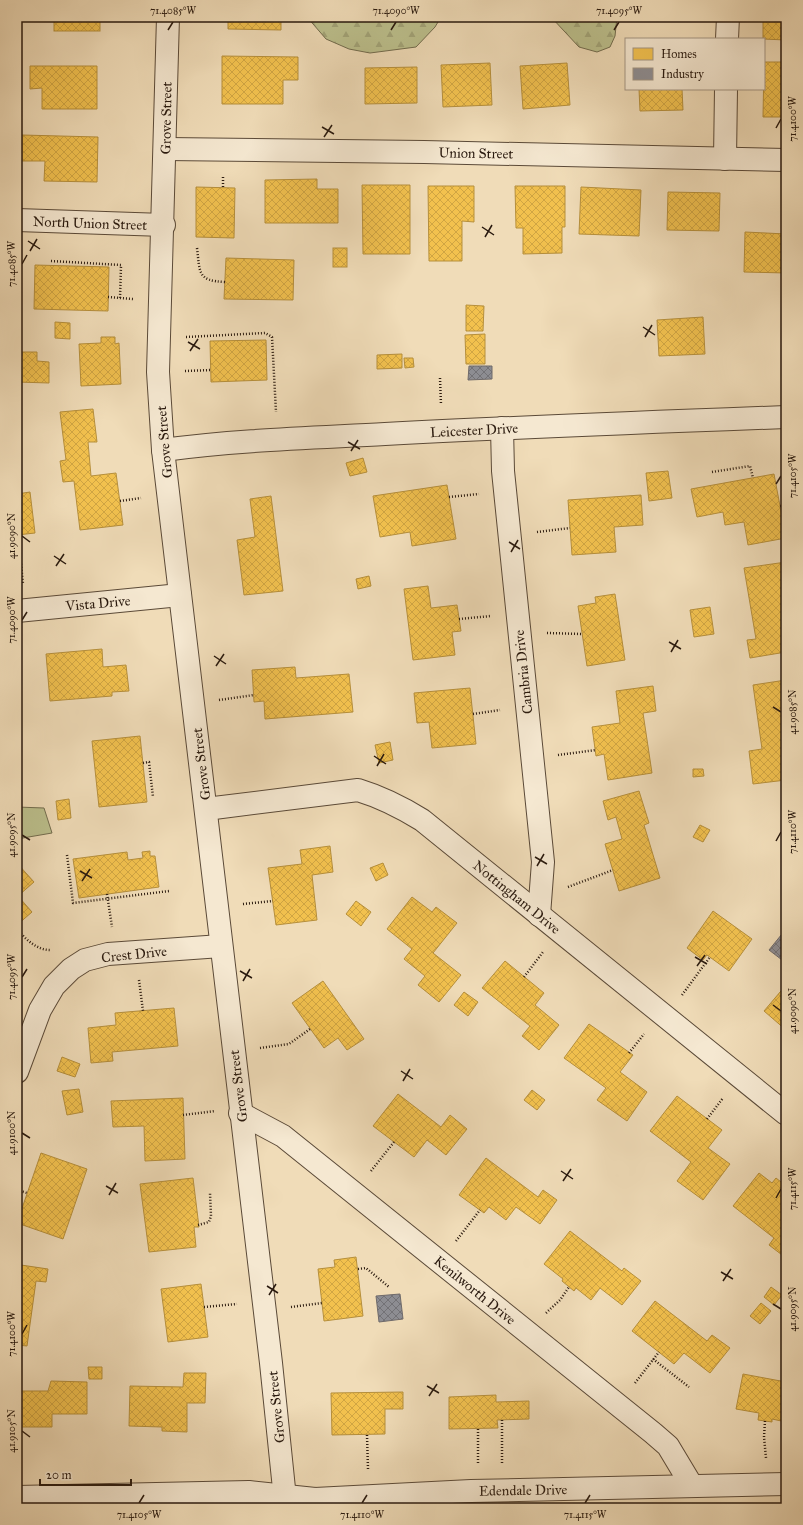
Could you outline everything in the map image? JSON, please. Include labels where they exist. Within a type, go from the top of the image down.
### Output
[{"type":"street","name":"Grove Street","points":[[168,17],[164,225],[158,372],[163,450],[194,702],[240,1112],[264,1302],[285,1502]]},
{"type":"street","points":[[727,38],[728,17]]},
{"type":"street","points":[[725,159],[726,90]]},
{"type":"street","name":"Union Street","points":[[166,149],[424,152],[786,160]]},
{"type":"street","name":"North Union Street","points":[[17,220],[164,225]]},
{"type":"street","name":"Leicester Drive","points":[[163,450],[210,443],[502,428],[786,417]]},
{"type":"street","name":"Cambria Drive","points":[[502,428],[502,471],[543,862],[539,906]]},
{"type":"street","name":"Vista Drive","points":[[21,610],[180,595]]},
{"type":"street","name":"Nottingham Drive","points":[[206,809],[358,790],[380,797],[402,807],[539,906],[665,1017],[786,1114]]},
{"type":"street","name":"Crest Drive","points":[[17,1072],[40,1010],[54,986],[71,969],[85,960],[108,954],[222,946]]},
{"type":"street","name":"Kenilworth Drive","points":[[240,1112],[283,1136],[668,1446],[692,1486]]},
{"type":"street","name":"Edendale Drive","points":[[285,1502],[368,1496],[503,1490],[776,1484]]},
{"type":"street","points":[[17,1497],[249,1492],[285,1502]]},
{"type":"path","points":[[197,248],[202,275],[206,279],[225,282]]},
{"type":"path","points":[[51,261],[121,264],[120,298]]},
{"type":"path","points":[[160,338],[265,333],[272,337],[274,341],[277,440]]},
{"type":"path","points":[[712,472],[750,466],[753,478]]},
{"type":"path","points":[[780,506],[786,506]]},
{"type":"path","points":[[509,535],[570,528]]},
{"type":"path","points":[[18,534],[21,610]]},
{"type":"path","points":[[459,619],[518,623],[582,634]]},
{"type":"path","points":[[194,702],[254,695]]},
{"type":"path","points":[[532,758],[596,750]]},
{"type":"path","points":[[143,763],[149,762],[153,797]]},
{"type":"path","points":[[66,855],[73,903],[169,891]]},
{"type":"path","points":[[539,906],[613,870]]},
{"type":"path","points":[[107,894],[143,1011]]},
{"type":"path","points":[[17,929],[30,942],[41,948],[49,951],[55,947]]},
{"type":"path","points":[[665,1017],[710,957]]},
{"type":"path","points":[[234,1051],[289,1044],[310,1029]]},
{"type":"path","points":[[354,1192],[394,1142]]},
{"type":"path","points":[[17,1190],[27,1194]]},
{"type":"path","points":[[198,1225],[209,1222],[211,1216],[210,1193]]},
{"type":"path","points":[[440,1261],[480,1210]]},
{"type":"path","points":[[358,1269],[366,1268],[389,1287]]},
{"type":"path","points":[[526,1331],[560,1300],[569,1286]]},
{"type":"path","points":[[204,1307],[264,1302]]},
{"type":"path","points":[[618,1405],[659,1352]]},
{"type":"path","points":[[653,1359],[689,1387]]},
{"type":"path","points":[[502,1420],[503,1490]]},
{"type":"path","points":[[765,1421],[764,1437],[766,1451],[776,1484]]},
{"type":"path","points":[[478,1429],[478,1491]]},
{"type":"path","points":[[367,1435],[368,1496]]},
{"type":"green space","points":[[307,17],[441,17],[435,27],[416,47],[370,53],[349,49],[326,39]]},
{"type":"green space","points":[[551,17],[617,17],[615,36],[610,47],[597,52],[579,47]]},
{"type":"green space","points":[[17,807],[44,808],[52,833],[17,839]]},
{"type":"building: Homes","points":[[54,17],[100,17],[100,31],[54,31]]},
{"type":"building: Homes","points":[[228,17],[281,17],[281,30],[228,29]]},
{"type":"building: Homes","points":[[646,17],[686,17],[686,19],[646,20]]},
{"type":"building: Homes","points":[[763,17],[786,17],[786,40],[763,38]]},
{"type":"building: Homes","points":[[222,56],[298,57],[298,80],[283,80],[283,104],[222,104]]},
{"type":"building: Homes","points":[[765,62],[786,62],[786,117],[763,117]]},
{"type":"building: Homes","points":[[490,63],[492,105],[443,107],[441,65]]},
{"type":"building: Homes","points":[[567,63],[570,105],[523,109],[520,66]]},
{"type":"building: Homes","points":[[30,66],[97,66],[97,109],[42,109],[42,88],[30,89]]},
{"type":"building: Homes","points":[[417,67],[417,103],[365,104],[365,68]]},
{"type":"building: Homes","points":[[639,90],[682,90],[683,110],[640,111]]},
{"type":"building: Homes","points":[[22,135],[98,137],[97,182],[44,181],[45,161],[22,161]]},
{"type":"building: Homes","points":[[317,179],[317,189],[338,189],[338,223],[265,223],[265,180]]},
{"type":"building: Homes","points":[[362,185],[410,185],[410,254],[363,254]]},
{"type":"building: Homes","points":[[428,186],[474,186],[474,222],[462,221],[462,261],[429,261]]},
{"type":"building: Homes","points":[[515,186],[565,186],[565,227],[562,227],[562,253],[523,254],[523,228],[516,228]]},
{"type":"building: Homes","points":[[196,187],[235,188],[234,238],[196,237]]},
{"type":"building: Homes","points":[[581,187],[641,190],[639,236],[579,234]]},
{"type":"building: Homes","points":[[668,192],[720,193],[719,231],[667,230]]},
{"type":"building: Homes","points":[[745,232],[786,234],[786,273],[744,272]]},
{"type":"building: Homes","points":[[333,248],[347,248],[347,267],[333,267]]},
{"type":"building: Homes","points":[[226,258],[294,260],[293,300],[224,299]]},
{"type":"building: Homes","points":[[35,265],[109,267],[108,311],[34,309]]},
{"type":"building: Homes","points":[[466,305],[484,306],[483,331],[466,331]]},
{"type":"building: Homes","points":[[703,317],[705,354],[659,356],[657,320]]},
{"type":"building: Homes","points":[[55,322],[70,323],[70,339],[55,338]]},
{"type":"building: Homes","points":[[485,334],[485,364],[466,364],[465,335]]},
{"type":"building: Homes","points":[[101,337],[115,337],[115,344],[119,343],[121,384],[81,386],[79,344],[101,343]]},
{"type":"building: Homes","points":[[266,340],[267,380],[211,382],[210,341]]},
{"type":"building: Homes","points":[[22,352],[37,352],[37,361],[49,362],[49,383],[17,382],[17,356],[22,356]]},
{"type":"building: Homes","points":[[402,354],[402,368],[377,369],[377,355]]},
{"type":"building: Homes","points":[[404,358],[413,358],[414,367],[405,368]]},
{"type":"building: Homes","points":[[93,409],[97,442],[88,442],[91,476],[116,473],[123,525],[80,530],[74,481],[63,482],[60,461],[66,460],[60,412]]},
{"type":"building: Homes","points":[[363,458],[367,472],[350,476],[346,463]]},
{"type":"building: Homes","points":[[668,471],[672,498],[649,501],[646,473]]},
{"type":"building: Homes","points":[[774,474],[786,538],[748,545],[744,522],[725,525],[723,512],[697,517],[691,489]]},
{"type":"building: Homes","points":[[447,485],[456,539],[412,546],[410,532],[380,537],[373,496]]},
{"type":"building: Homes","points":[[30,492],[35,533],[17,535],[17,494]]},
{"type":"building: Homes","points":[[641,495],[643,525],[614,527],[616,552],[572,555],[568,500]]},
{"type":"building: Homes","points":[[271,496],[283,591],[244,595],[237,540],[255,537],[250,499]]},
{"type":"building: Homes","points":[[786,562],[786,626],[782,627],[786,652],[750,658],[747,640],[756,639],[744,568]]},
{"type":"building: Homes","points":[[369,576],[371,586],[358,589],[356,579]]},
{"type":"building: Homes","points":[[428,586],[431,608],[457,605],[461,631],[452,632],[455,655],[413,660],[404,589]]},
{"type":"building: Homes","points":[[615,594],[625,660],[587,666],[578,606],[596,603],[595,597]]},
{"type":"building: Homes","points":[[710,607],[714,634],[694,637],[690,610]]},
{"type":"building: Homes","points":[[102,649],[103,667],[126,665],[129,691],[112,692],[112,696],[50,701],[46,654]]},
{"type":"building: Homes","points":[[295,667],[296,678],[349,674],[353,712],[265,719],[264,701],[254,702],[252,670]]},
{"type":"building: Homes","points":[[786,680],[786,780],[753,784],[749,751],[762,749],[753,685]]},
{"type":"building: Homes","points":[[653,686],[656,711],[643,713],[652,773],[608,780],[604,754],[596,756],[592,727],[620,723],[616,691]]},
{"type":"building: Homes","points":[[470,688],[476,744],[432,748],[429,722],[417,723],[414,693]]},
{"type":"building: Homes","points":[[140,736],[147,802],[99,807],[92,741]]},
{"type":"building: Homes","points":[[390,742],[393,760],[379,763],[375,745]]},
{"type":"building: Homes","points":[[693,769],[703,769],[704,776],[693,777]]},
{"type":"building: Homes","points":[[639,791],[649,823],[644,825],[660,878],[619,891],[605,844],[622,839],[616,817],[608,820],[603,801]]},
{"type":"building: Homes","points":[[69,799],[71,818],[58,820],[56,801]]},
{"type":"building: Homes","points":[[700,825],[710,830],[703,842],[693,837]]},
{"type":"building: Homes","points":[[330,846],[333,872],[312,875],[317,920],[276,925],[268,868],[302,864],[300,850]]},
{"type":"building: Homes","points":[[150,851],[150,856],[155,856],[159,887],[79,898],[73,859],[127,852],[128,860],[143,858],[142,852]]},
{"type":"building: Homes","points":[[17,863],[34,882],[18,896],[32,912],[17,925]]},
{"type":"building: Homes","points":[[383,863],[388,875],[376,881],[370,868]]},
{"type":"building: Homes","points":[[412,897],[432,912],[436,907],[457,923],[433,953],[461,975],[439,1002],[418,985],[425,976],[404,959],[412,949],[387,929]]},
{"type":"building: Homes","points":[[356,901],[371,912],[361,926],[346,914]]},
{"type":"building: Homes","points":[[713,911],[752,939],[729,971],[707,955],[703,960],[687,948]]},
{"type":"building: Homes","points":[[505,961],[544,993],[535,1005],[559,1025],[539,1050],[522,1036],[530,1026],[482,988]]},
{"type":"building: Homes","points":[[323,981],[364,1039],[347,1050],[338,1038],[324,1048],[292,1003]]},
{"type":"building: Homes","points":[[786,985],[786,1030],[764,1011]]},
{"type":"building: Homes","points":[[464,992],[478,1002],[468,1016],[454,1005]]},
{"type":"building: Homes","points":[[174,1008],[178,1046],[112,1052],[113,1061],[91,1063],[88,1028],[116,1025],[115,1013]]},
{"type":"building: Homes","points":[[589,1024],[633,1055],[620,1072],[647,1092],[627,1121],[597,1100],[606,1088],[564,1058]]},
{"type":"building: Homes","points":[[62,1057],[80,1064],[75,1077],[57,1071]]},
{"type":"building: Homes","points":[[79,1089],[83,1112],[67,1115],[62,1091]]},
{"type":"building: Homes","points":[[532,1090],[545,1100],[537,1110],[524,1100]]},
{"type":"building: Homes","points":[[398,1094],[441,1127],[450,1115],[467,1129],[446,1155],[427,1140],[414,1157],[373,1126]]},
{"type":"building: Homes","points":[[677,1096],[722,1130],[708,1148],[730,1164],[703,1200],[677,1181],[691,1162],[650,1131]]},
{"type":"building: Homes","points":[[183,1098],[185,1159],[145,1161],[144,1126],[113,1127],[111,1101]]},
{"type":"building: Homes","points":[[41,1153],[87,1169],[63,1239],[17,1223]]},
{"type":"building: Homes","points":[[486,1158],[538,1197],[543,1190],[557,1200],[540,1224],[516,1207],[506,1220],[489,1207],[484,1213],[459,1195]]},
{"type":"building: Homes","points":[[759,1173],[772,1183],[776,1178],[786,1186],[786,1258],[769,1245],[774,1238],[733,1206]]},
{"type":"building: Homes","points":[[193,1178],[199,1227],[194,1227],[196,1247],[149,1252],[140,1184]]},
{"type":"building: Homes","points":[[570,1231],[622,1271],[624,1268],[641,1281],[622,1305],[600,1288],[591,1300],[576,1288],[574,1291],[562,1281],[563,1279],[544,1264]]},
{"type":"building: Homes","points":[[356,1257],[363,1316],[324,1321],[318,1269],[335,1267],[334,1260]]},
{"type":"building: Homes","points":[[21,1265],[48,1269],[46,1282],[36,1281],[27,1346],[17,1345],[17,1289]]},
{"type":"building: Homes","points":[[201,1284],[208,1337],[168,1342],[161,1289]]},
{"type":"building: Homes","points":[[771,1287],[782,1295],[774,1305],[764,1297]]},
{"type":"building: Homes","points":[[655,1301],[707,1341],[712,1335],[730,1348],[710,1373],[684,1353],[674,1364],[632,1331]]},
{"type":"building: Homes","points":[[761,1303],[771,1311],[760,1324],[750,1316]]},
{"type":"building: Homes","points":[[88,1367],[102,1367],[102,1379],[89,1379]]},
{"type":"building: Homes","points":[[184,1373],[206,1373],[205,1403],[187,1403],[187,1432],[162,1431],[162,1427],[129,1426],[130,1386],[183,1387]]},
{"type":"building: Homes","points":[[743,1374],[786,1382],[786,1422],[772,1419],[772,1422],[758,1420],[759,1413],[736,1409]]},
{"type":"building: Homes","points":[[51,1381],[87,1382],[87,1414],[52,1414],[52,1427],[17,1427],[17,1391],[48,1391]]},
{"type":"building: Homes","points":[[403,1392],[403,1409],[385,1409],[385,1434],[332,1435],[331,1393]]},
{"type":"building: Homes","points":[[496,1395],[496,1402],[529,1401],[529,1419],[497,1420],[498,1428],[449,1429],[449,1397]]},
{"type":"building: Industry","points":[[469,366],[492,366],[492,379],[468,380]]},
{"type":"building: Industry","points":[[786,929],[786,963],[769,950]]},
{"type":"building: Industry","points":[[400,1294],[403,1319],[379,1322],[376,1296]]}]
